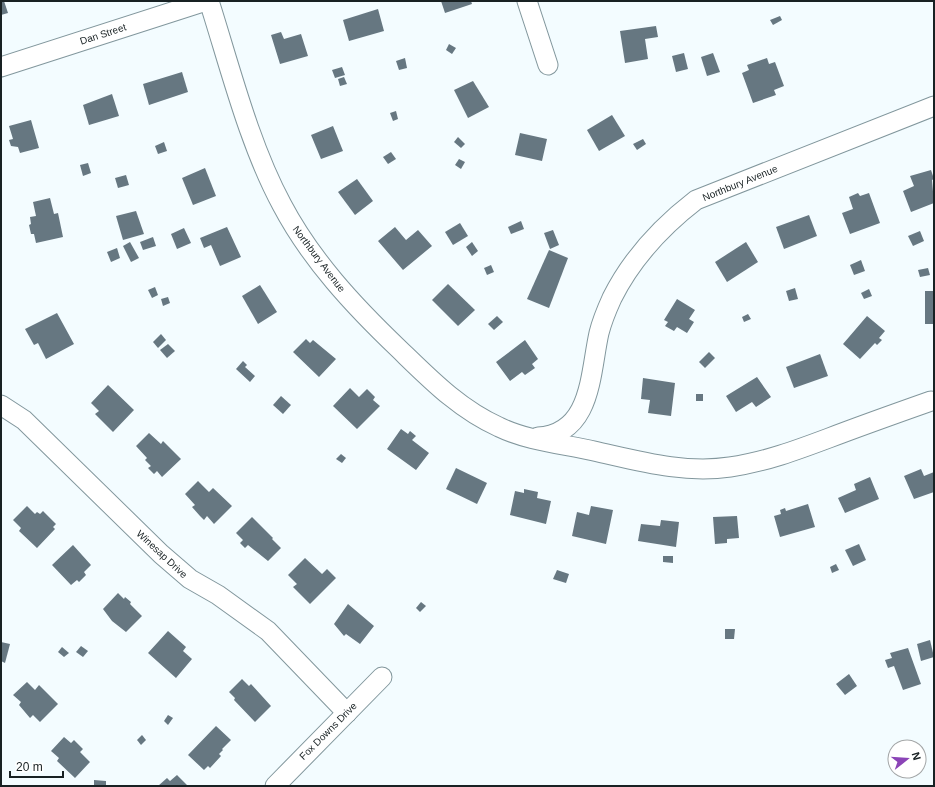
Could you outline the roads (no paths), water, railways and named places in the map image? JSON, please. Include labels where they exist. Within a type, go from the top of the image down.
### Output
[{"type":"street","name":"Dan Street","points":[[1,67],[206,1]]},
{"type":"street","name":"Northbury Avenue","points":[[209,1],[257,150],[281,203],[310,250],[360,312],[444,393],[473,414],[501,428],[532,438],[665,467],[694,469],[728,467],[758,462],[786,454],[931,401]]},
{"type":"street","points":[[527,1],[548,65]]},
{"type":"street","name":"Northbury Avenue","points":[[532,438],[547,437],[562,431],[574,421],[582,408],[588,393],[600,331],[612,299],[628,269],[649,242],[673,218],[696,200],[934,106]]},
{"type":"street","name":"Winesap Drive","points":[[1,404],[24,420],[161,554],[190,579],[218,595],[268,631],[347,713]]},
{"type":"street","name":"Fox Downs Drive","points":[[275,786],[382,677]]}]
